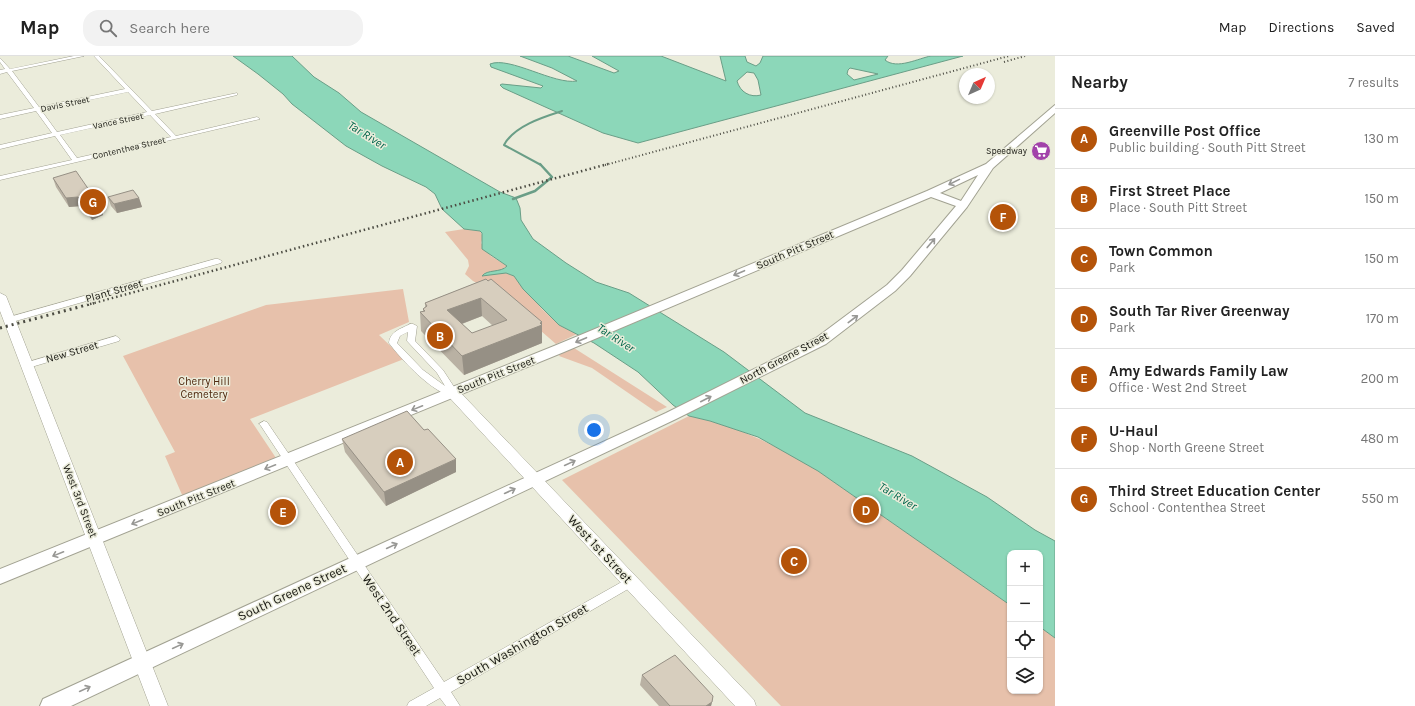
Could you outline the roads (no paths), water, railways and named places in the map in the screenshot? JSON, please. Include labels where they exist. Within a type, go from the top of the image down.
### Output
[{"type":"main road","name":"North Greene Street","points":[[535,479],[671,416],[821,341],[869,306],[906,273],[963,205],[989,166],[1055,108]]},
{"type":"main road","name":"South Pitt Street","points":[[0,577],[453,393],[931,193],[989,166]]},
{"type":"main road","points":[[931,193],[963,205]]},
{"type":"main road","name":"South Greene Street","points":[[50,706],[535,479]]},
{"type":"street","points":[[0,72],[82,56]]},
{"type":"street","points":[[96,56],[175,138]]},
{"type":"street","points":[[0,59],[75,160]]},
{"type":"street","name":"Davis Street","points":[[0,117],[129,90]]},
{"type":"street","name":"Vance Street","points":[[0,147],[152,114],[235,94]]},
{"type":"street","name":"Contenthea Street","points":[[0,178],[257,119]]},
{"type":"street","name":"Plant Street","points":[[9,320],[218,261]]},
{"type":"street","name":"West 3rd Street","points":[[0,296],[159,706]]},
{"type":"street","points":[[411,339],[413,326],[396,334],[393,343],[416,368],[438,387],[453,393]]},
{"type":"street","points":[[394,337],[411,339],[447,380],[453,393]]},
{"type":"street","name":"New Street","points":[[28,365],[116,339]]},
{"type":"street","points":[[416,368],[430,361]]},
{"type":"street","name":"West 1st Street","points":[[453,393],[747,706]]},
{"type":"street","name":"West 2nd Street","points":[[264,424],[453,706]]},
{"type":"street","name":"South Washington Street","points":[[414,706],[631,582]]},
{"type":"water","name":"Tar River","points":[[233,56],[292,56],[314,77],[339,93],[361,112],[500,192],[516,198],[520,208],[521,220],[533,239],[566,263],[596,282],[629,293],[724,352],[805,413],[912,456],[987,497],[1035,530],[1055,541],[1055,638],[1043,629],[1043,550],[1007,550],[1007,603],[818,471],[758,437],[710,421],[689,416],[673,405],[638,372],[594,343],[559,325],[523,289],[514,276],[506,273],[482,276],[487,272],[501,270],[507,266],[482,249],[482,233],[480,231],[464,229],[442,209],[435,194],[426,187],[382,166],[346,146],[292,104],[283,94]]},
{"type":"water","points":[[520,56],[568,56],[614,73],[619,71],[592,56],[661,56],[726,81],[720,56],[745,56],[747,62],[756,66],[760,63],[763,56],[888,56],[885,60],[890,63],[902,64],[931,56],[963,56],[638,143],[603,133],[503,88],[500,85],[541,88],[543,86],[491,67],[490,64],[509,64],[557,79],[577,81],[552,68]],"holes":[[[850,68],[878,74],[854,80],[847,74]],[[747,72],[754,73],[758,80],[761,95],[749,95],[738,85],[737,81]]]},
{"type":"waterway","points":[[541,165],[504,145],[509,138],[522,127],[538,119],[562,111]]},
{"type":"waterway","points":[[513,199],[535,191],[552,177],[541,165]]},
{"type":"railway","points":[[605,165],[1009,56]]},
{"type":"railway","points":[[1004,62],[1025,56]]},
{"type":"railway","points":[[90,304],[608,164]]},
{"type":"railway","points":[[0,328],[94,303]]},
{"type":"place","name":"Speedway","points":[[1041,151]]},
{"type":"place","name":"Third Street Education Center","points":[[93,202]]},
{"type":"place","name":"U-Haul","points":[[1003,217]]},
{"type":"place","name":"First Street Place","points":[[440,336]]},
{"type":"place","name":"Greenville Post Office","points":[[400,462]]},
{"type":"place","name":"South Tar River Greenway","points":[[866,510]]},
{"type":"place","name":"Amy Edwards Family Law","points":[[283,512]]},
{"type":"place","name":"Town Common","points":[[794,561]]},
{"type":"park label","name":"Cherry Hill Cemetery","points":[[204,387]]}]
